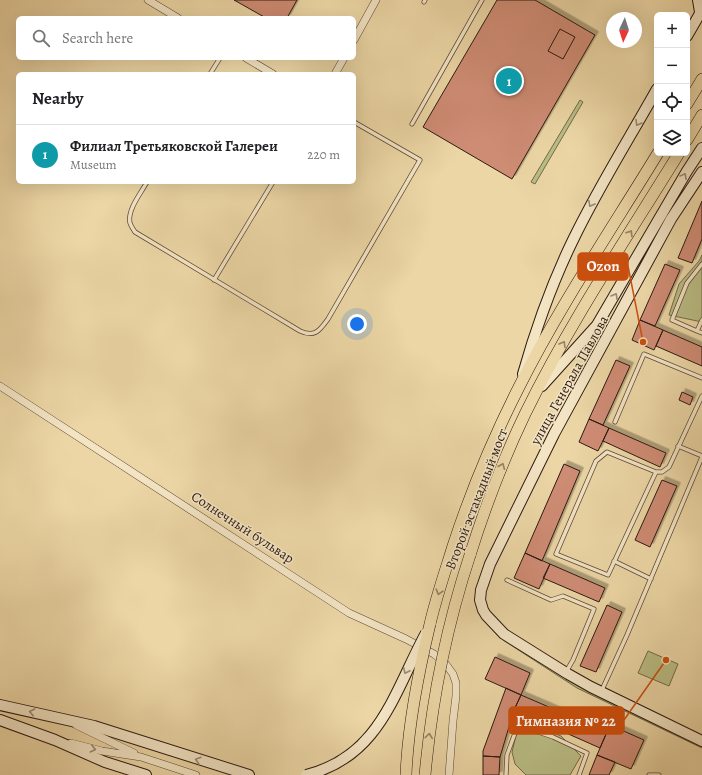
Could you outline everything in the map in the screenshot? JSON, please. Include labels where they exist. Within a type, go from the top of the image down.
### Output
[{"type":"main road","points":[[690,31],[701,11],[698,0]]},
{"type":"main road","points":[[690,99],[702,80]]},
{"type":"main road","points":[[519,386],[534,337],[564,260],[588,210],[654,94]]},
{"type":"main road","points":[[690,135],[702,115]]},
{"type":"main road","points":[[537,390],[597,325],[702,148]]},
{"type":"main road","name":"Второй эстакадный мост","points":[[406,775],[407,750],[412,707],[420,666],[430,624],[448,562],[468,501],[489,450],[519,386],[569,298],[656,156]]},
{"type":"main road","name":"Второй эстакадный мост","points":[[425,775],[430,724],[452,611],[487,504],[515,435],[537,390],[574,324],[677,156]]},
{"type":"main road","name":"улица Генерала Павлова","points":[[566,673],[504,634],[483,610],[480,600],[481,590],[490,564],[554,434],[671,219],[702,172]]},
{"type":"main road","points":[[306,775],[327,768],[341,761],[362,745],[373,733],[384,717],[430,624]]},
{"type":"main road","points":[[566,673],[601,692],[702,741]]},
{"type":"main road","points":[[0,705],[94,726],[249,775]]},
{"type":"main road","points":[[0,720],[56,740],[105,762],[146,775]]},
{"type":"street","points":[[148,0],[175,16]]},
{"type":"street","points":[[356,36],[376,0]]},
{"type":"street","points":[[249,60],[270,72]]},
{"type":"street","points":[[336,72],[343,60]]},
{"type":"street","name":"Солнечный бульвар","points":[[0,386],[350,613],[406,639],[434,654],[445,662],[453,674],[456,683],[449,775]]},
{"type":"street","points":[[64,719],[141,757],[196,775]]},
{"type":"street","points":[[56,740],[102,751],[141,757]]},
{"type":"lane","points":[[412,124],[482,0]]},
{"type":"lane","points":[[211,72],[219,60]]},
{"type":"lane","points":[[146,184],[132,208],[130,216],[130,223],[135,232],[307,334],[313,334],[321,328],[328,319],[420,160],[356,123]]},
{"type":"lane","points":[[214,280],[272,184]]},
{"type":"lane","points":[[702,264],[687,283],[672,320],[702,334]]},
{"type":"lane","points":[[697,331],[702,320]]},
{"type":"lane","points":[[615,422],[644,354],[702,378]]},
{"type":"lane","points":[[656,472],[608,575],[556,554],[596,461],[607,452],[656,472],[662,472],[669,467],[702,396]]},
{"type":"lane","points":[[601,692],[651,579],[702,457],[678,446]]},
{"type":"lane","points":[[614,561],[651,579]]},
{"type":"lane","points":[[507,580],[551,600],[563,596],[594,609],[573,660],[566,673]]},
{"type":"lane","points":[[506,775],[507,755],[518,725],[553,737],[587,753],[579,775]]},
{"type":"lane","points":[[649,775],[659,775]]},
{"type":"green space","points":[[580,100],[583,102],[535,184],[531,182]]},
{"type":"green space","points":[[702,255],[702,322],[669,315],[679,284],[699,261]]},
{"type":"green space","points":[[505,638],[583,688],[702,746],[702,748],[577,688],[503,640]]},
{"type":"green space","points":[[648,651],[678,664],[669,686],[638,673]]},
{"type":"green space","points":[[520,719],[561,736],[581,756],[570,775],[526,775],[515,764],[512,752]]},
{"type":"building","points":[[234,0],[297,0],[288,16],[262,16]]},
{"type":"building","points":[[497,0],[535,0],[595,35],[512,179],[423,127]]},
{"type":"building","points":[[560,29],[575,37],[563,59],[548,51]]},
{"type":"building","points":[[702,201],[702,239],[692,263],[678,258]]},
{"type":"building","points":[[665,264],[680,270],[655,326],[640,320]]},
{"type":"building","points":[[640,320],[663,330],[654,350],[632,340]]},
{"type":"building","points":[[663,330],[702,347],[702,366],[656,346]]},
{"type":"building","points":[[616,360],[630,366],[603,425],[589,419]]},
{"type":"building","points":[[682,392],[693,397],[690,405],[679,400]]},
{"type":"building","points":[[589,419],[609,428],[598,451],[579,442]]},
{"type":"building","points":[[609,428],[666,453],[660,467],[603,441]]},
{"type":"building","points":[[564,464],[580,471],[542,561],[525,553]]},
{"type":"building","points":[[662,480],[677,486],[650,547],[635,540]]},
{"type":"building","points":[[525,553],[550,564],[539,589],[514,578]]},
{"type":"building","points":[[550,564],[605,588],[599,602],[543,578]]},
{"type":"building","points":[[607,605],[622,612],[596,672],[580,666]]},
{"type":"building","points":[[495,657],[530,673],[521,695],[485,679]]},
{"type":"building","points":[[506,688],[521,695],[514,710],[500,757],[483,756],[483,751]]},
{"type":"building","points":[[521,695],[607,732],[600,748],[514,710]]},
{"type":"building","points":[[610,725],[644,740],[631,769],[597,755]]},
{"type":"building","points":[[597,755],[615,762],[609,775],[589,775]]},
{"type":"building","points":[[483,756],[500,757],[499,775],[483,775]]},
{"type":"place","name":"Филиал Третьяковской Галереи","points":[[509,81]]},
{"type":"place","name":"Ozon","points":[[643,342]]},
{"type":"place","name":"Гимназия № 22","points":[[666,660]]}]
